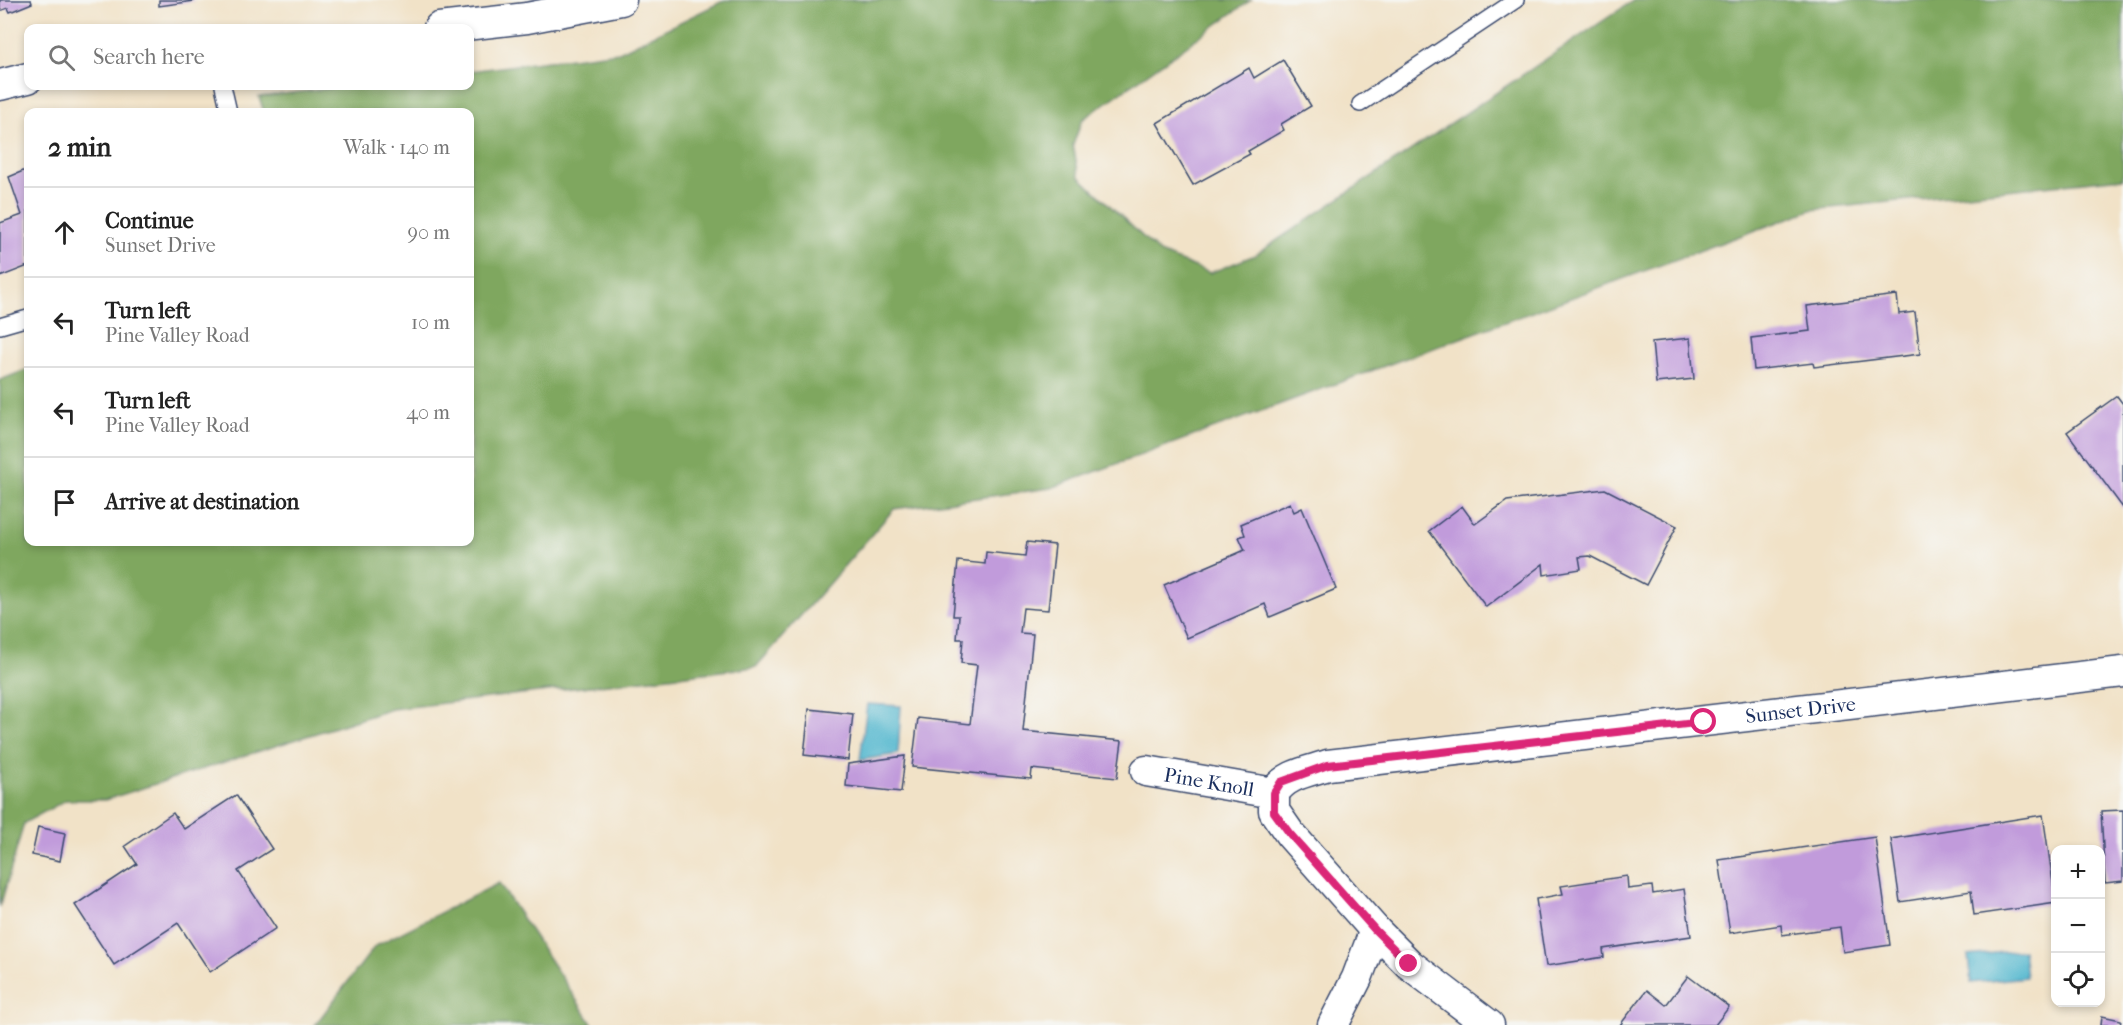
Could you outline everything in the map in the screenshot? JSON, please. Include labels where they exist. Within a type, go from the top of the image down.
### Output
[{"type":"street","points":[[474,24],[527,18],[621,0]]},
{"type":"street","points":[[0,85],[24,79]]},
{"type":"street","name":"Sunset Drive","points":[[1274,793],[1281,782],[1289,777],[1328,765],[2123,672]]},
{"type":"street","name":"Pine Knoll","points":[[1146,771],[1274,793]]},
{"type":"street","points":[[1274,793],[1274,812],[1290,834],[1375,930],[1409,964],[1489,1025]]},
{"type":"street","points":[[1333,1025],[1357,978],[1375,930]]},
{"type":"lane","points":[[1360,104],[1516,0]]},
{"type":"lane","points":[[224,90],[228,108]]},
{"type":"lane","points":[[0,326],[24,319]]},
{"type":"green space","points":[[725,0],[1251,0],[1082,120],[1073,145],[1079,176],[1160,253],[1210,273],[1255,255],[1634,0],[2123,0],[2123,178],[1811,210],[1051,488],[894,509],[756,667],[392,709],[105,800],[66,800],[24,823],[0,907],[0,380],[24,371],[24,546],[474,546],[474,108],[263,108],[259,97],[317,90],[474,90],[474,70],[619,52]]},
{"type":"green space","points":[[499,883],[593,1025],[315,1025],[375,946]]},
{"type":"water","points":[[867,704],[901,706],[898,754],[860,760]]},
{"type":"water","points":[[2023,950],[2026,977],[1971,983],[1968,956]]},
{"type":"building","points":[[0,0],[31,0],[32,3],[10,12],[8,8],[0,11]]},
{"type":"building","points":[[159,0],[194,0],[194,1],[159,6]]},
{"type":"building","points":[[1283,60],[1311,106],[1281,124],[1284,130],[1248,151],[1250,154],[1193,185],[1157,123],[1249,68],[1254,78]]},
{"type":"building","points":[[24,171],[24,268],[0,277],[0,223],[22,215],[9,177]]},
{"type":"building","points":[[1897,295],[1899,314],[1915,312],[1920,354],[1814,367],[1813,363],[1754,370],[1751,338],[1810,331],[1807,306]]},
{"type":"building","points":[[1690,338],[1694,379],[1656,383],[1652,342]]},
{"type":"building","points":[[2117,396],[2123,404],[2123,508],[2067,432]]},
{"type":"building","points":[[1605,489],[1677,526],[1646,585],[1590,556],[1579,557],[1581,569],[1544,575],[1543,564],[1486,607],[1429,531],[1462,506],[1475,524],[1507,501]]},
{"type":"building","points":[[1290,503],[1294,512],[1302,508],[1336,589],[1270,617],[1265,604],[1187,638],[1164,585],[1245,550],[1239,537],[1245,535],[1241,524]]},
{"type":"building","points":[[1027,542],[1055,545],[1048,610],[1023,608],[1020,633],[1033,634],[1023,731],[1122,741],[1117,778],[1032,769],[1031,779],[912,767],[918,718],[970,724],[977,665],[961,663],[963,639],[957,639],[959,616],[953,616],[958,561],[985,564],[986,552],[1025,556]]},
{"type":"building","points":[[809,709],[853,714],[848,760],[804,755]]},
{"type":"building","points":[[905,756],[901,792],[846,786],[848,764]]},
{"type":"building","points":[[236,795],[272,849],[238,871],[276,928],[210,972],[178,923],[114,965],[75,905],[137,864],[125,846],[173,813],[184,829]]},
{"type":"building","points":[[2123,810],[2123,881],[2105,883],[2105,845],[2103,845],[2101,811]]},
{"type":"building","points":[[2043,815],[2051,869],[2051,904],[1974,915],[1971,891],[1900,902],[1891,839]]},
{"type":"building","points":[[38,827],[65,833],[60,861],[32,855]]},
{"type":"building","points":[[1875,837],[1890,945],[1843,952],[1840,927],[1782,935],[1781,925],[1730,933],[1719,860]]},
{"type":"building","points":[[1627,876],[1628,889],[1652,886],[1653,894],[1684,889],[1691,936],[1603,949],[1604,957],[1546,966],[1536,899],[1563,894],[1561,886]]},
{"type":"building","points":[[1688,976],[1729,1007],[1715,1025],[1620,1025],[1647,990],[1666,1005]]},
{"type":"building","points":[[2102,1016],[2121,1020],[2120,1025],[2101,1025]]},
{"type":"route","points":[[1409,964],[1375,930],[1290,834],[1274,812],[1274,793],[1281,782],[1289,777],[1328,765],[1704,722]]}]
